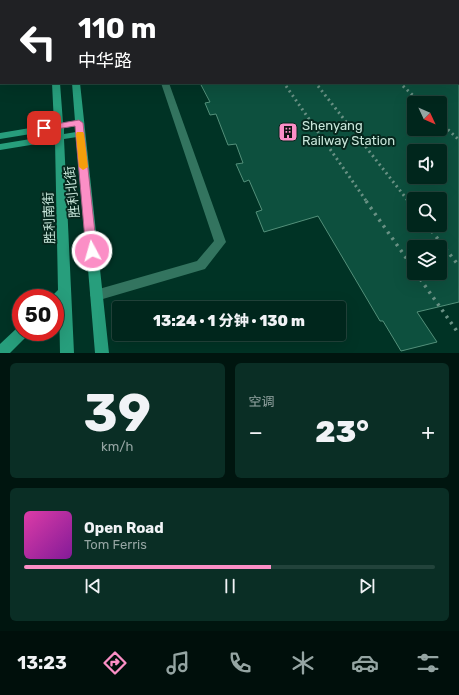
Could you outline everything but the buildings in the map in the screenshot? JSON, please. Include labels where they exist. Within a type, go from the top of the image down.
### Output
[{"type":"main road","name":"胜利南街","points":[[56,84],[68,353]]},
{"type":"main road","points":[[0,147],[79,128],[76,84]]},
{"type":"main road","name":"胜利北街","points":[[79,128],[102,353]]},
{"type":"main road","points":[[0,136],[59,132]]},
{"type":"main road","points":[[0,353],[13,341]]},
{"type":"street","points":[[96,295],[201,265],[220,242],[165,84]]},
{"type":"railway","points":[[286,86],[367,202]]},
{"type":"railway","points":[[318,86],[407,199]]},
{"type":"railway","points":[[403,86],[414,96]]},
{"type":"railway","points":[[447,129],[459,140]]},
{"type":"railway","points":[[366,201],[407,259]]},
{"type":"railway","points":[[432,232],[459,266]]},
{"type":"railway","points":[[421,280],[459,334]]},
{"type":"slow traffic","points":[[80,134],[83,167]]},
{"type":"place","name":"Shenyang Railway Station","points":[[288,132]]},
{"type":"route","points":[[44,128],[79,123],[92,251]]}]
